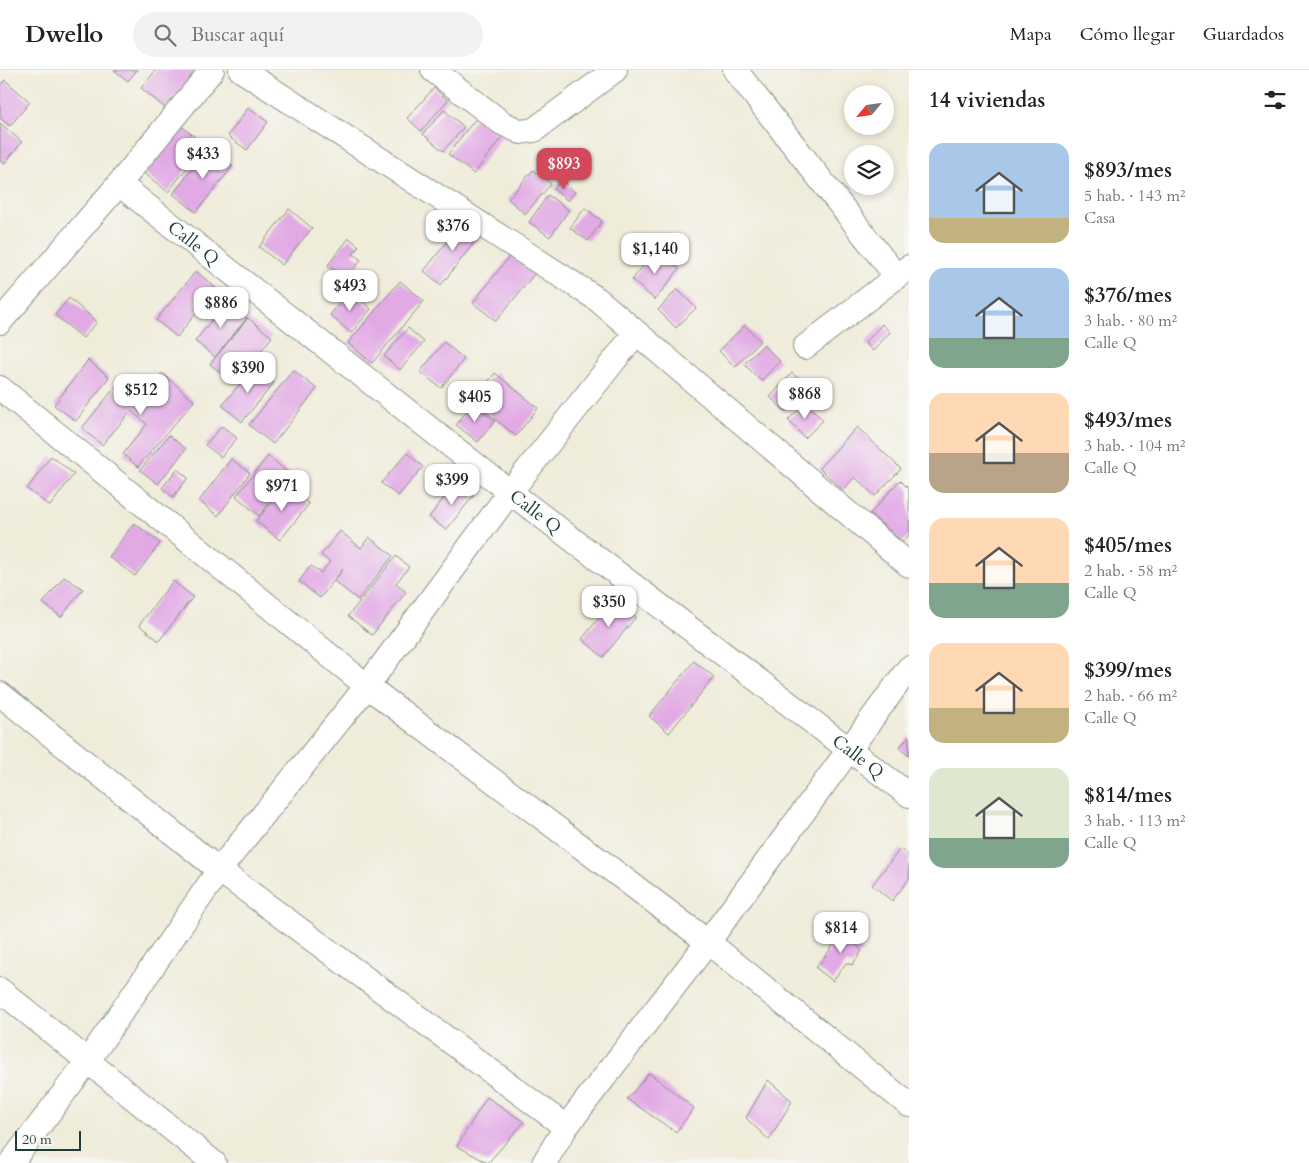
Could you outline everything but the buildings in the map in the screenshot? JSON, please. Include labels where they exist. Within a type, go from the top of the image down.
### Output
[{"type":"street","points":[[0,322],[119,184],[212,70]]},
{"type":"street","points":[[240,70],[597,299],[909,565]]},
{"type":"street","points":[[433,70],[502,123],[521,132],[534,130],[615,70]]},
{"type":"street","points":[[735,70],[903,272],[804,347]]},
{"type":"street","name":"Calle Q","points":[[119,184],[510,492],[909,795]]},
{"type":"street","points":[[11,1163],[87,1062],[219,870],[367,686],[510,492],[636,333]]},
{"type":"street","points":[[0,388],[367,686],[708,942],[909,1105]]},
{"type":"street","points":[[544,1163],[566,1127],[708,942],[909,668]]},
{"type":"street","points":[[0,694],[219,870],[566,1127]]},
{"type":"street","points":[[0,990],[214,1163]]}]
